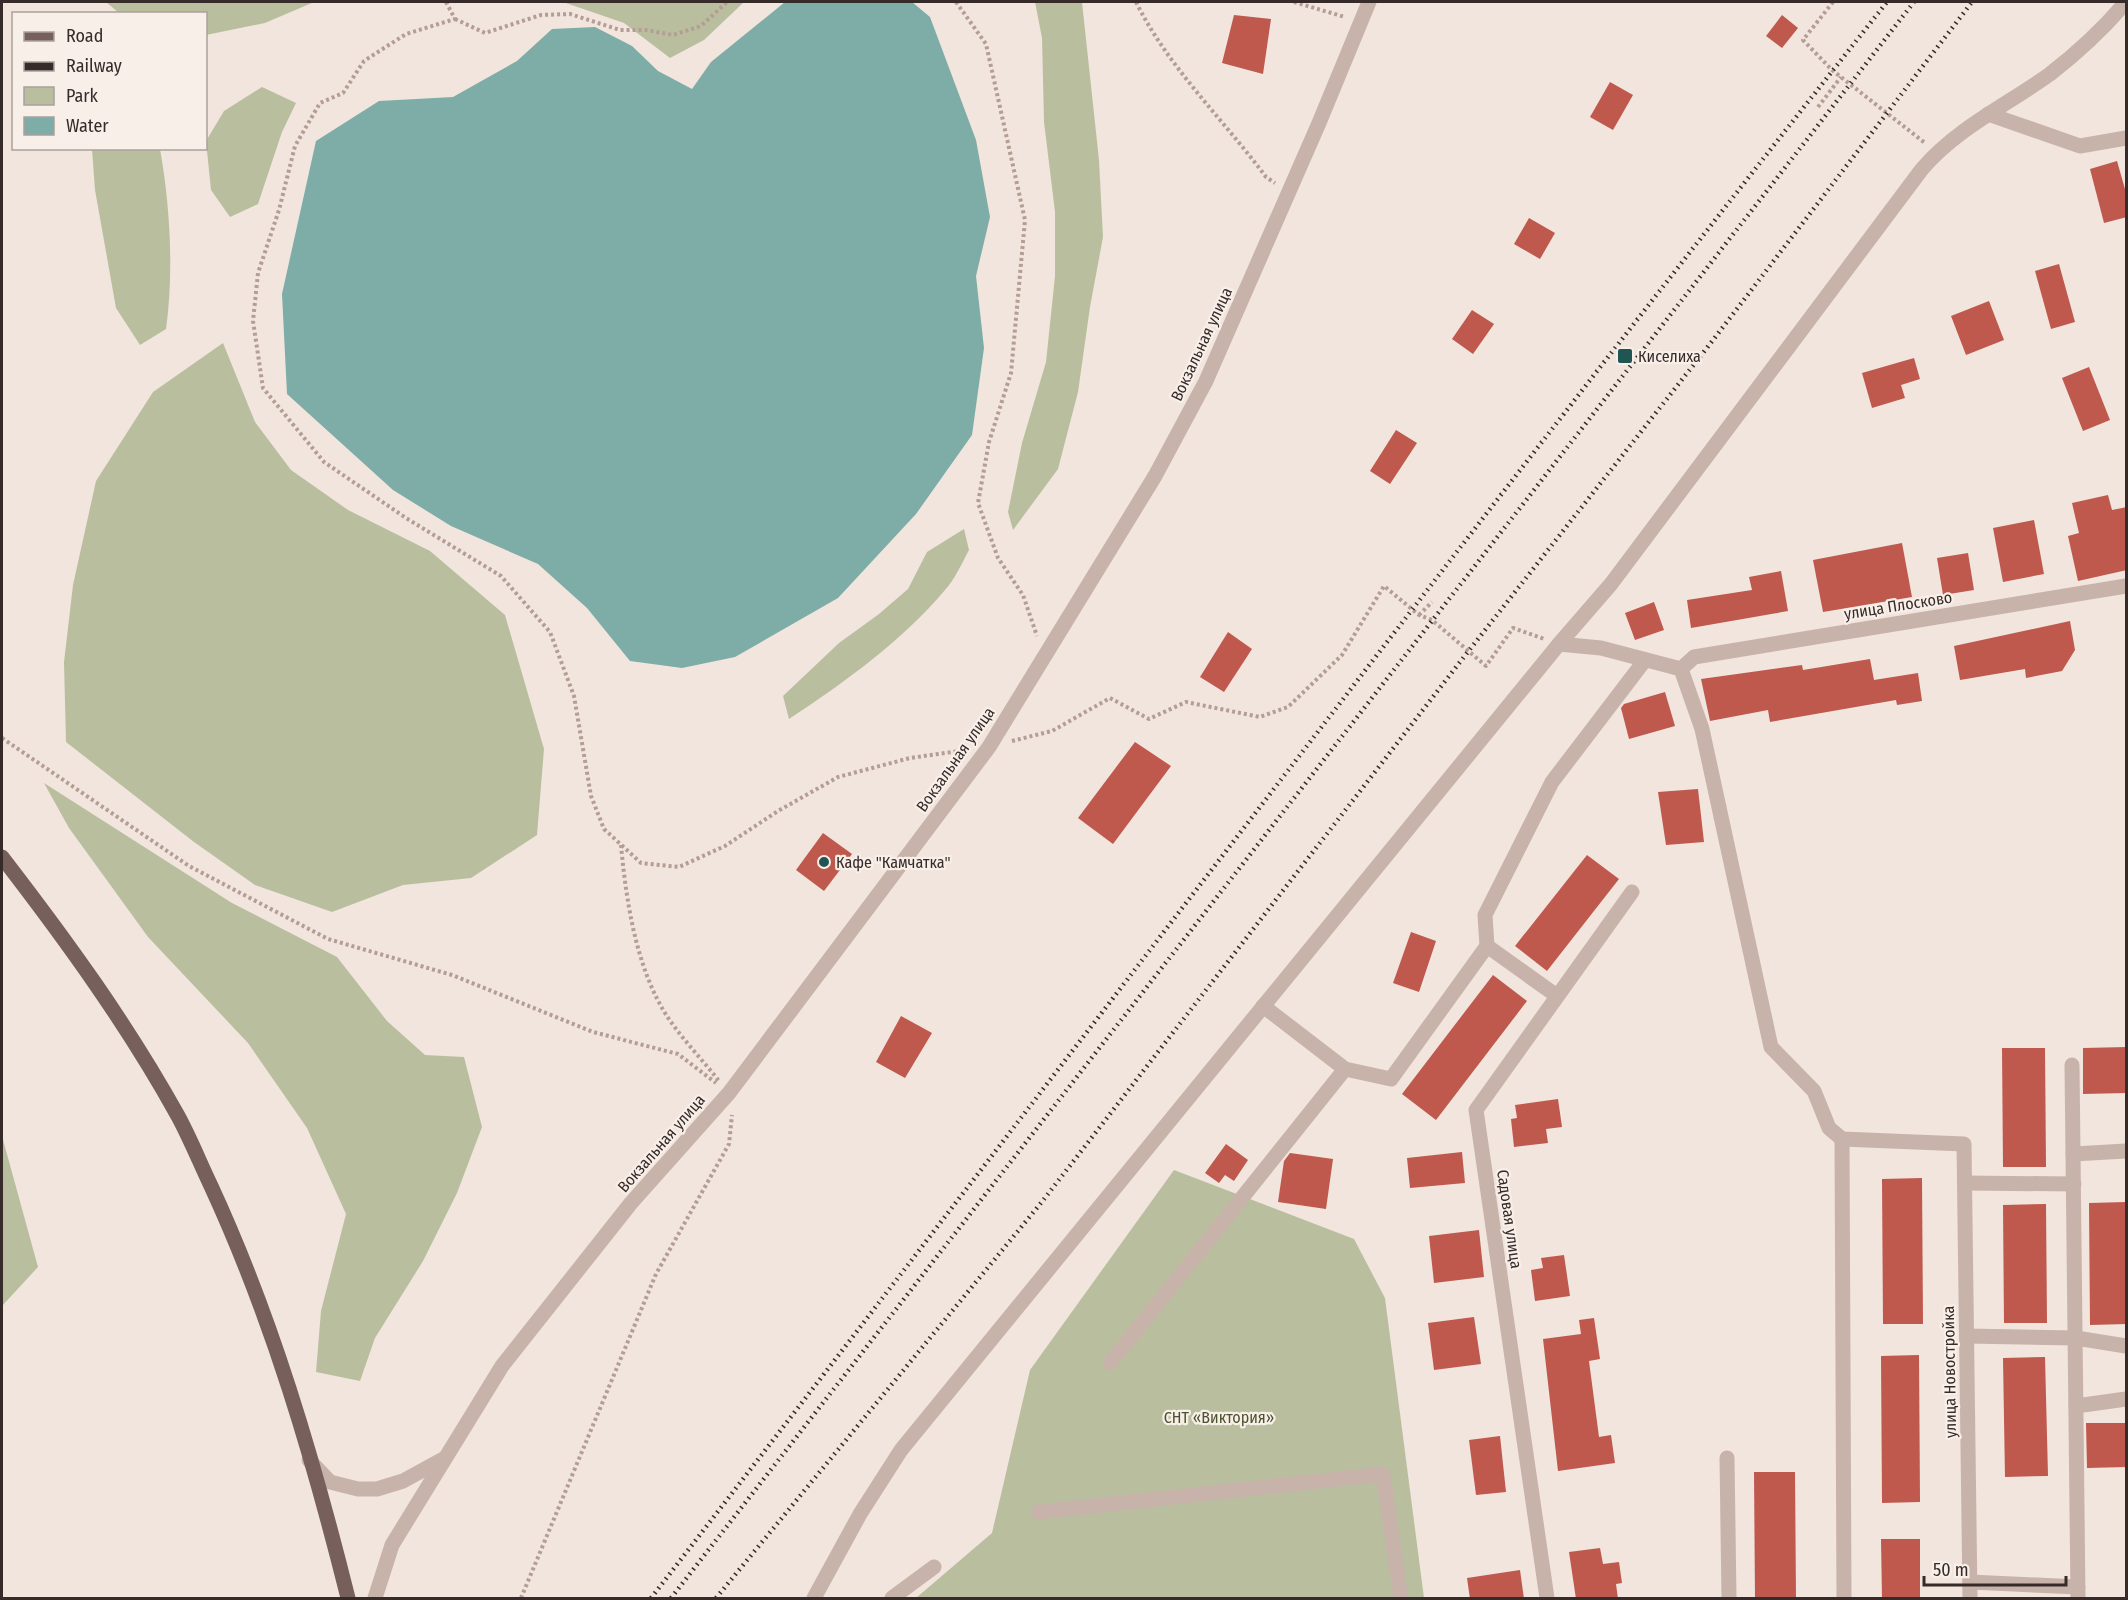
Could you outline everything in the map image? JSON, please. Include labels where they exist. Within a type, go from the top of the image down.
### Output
[{"type":"main road","points":[[2,857],[97,986],[179,1118],[260,1301],[292,1396],[348,1599]]},
{"type":"street","name":"Вокзальная улица","points":[[375,1599],[392,1545],[502,1366],[567,1281],[729,1093],[988,747],[1155,476],[1206,381],[1289,193],[1369,2]]},
{"type":"street","points":[[814,1599],[860,1514],[901,1450],[1559,644],[1611,584],[1936,152],[1988,114],[2051,73],[2109,22],[2126,2]]},
{"type":"street","points":[[1988,114],[2080,146],[2127,138]]},
{"type":"street","name":"улица Плосково","points":[[1681,669],[1694,657],[2127,586]]},
{"type":"street","points":[[1559,644],[1602,648],[1681,669],[1702,729],[1771,1047],[1814,1091],[1829,1128],[1842,1139],[1844,1599]]},
{"type":"street","points":[[1263,1006],[1345,1069],[1391,1079],[1487,946],[1485,915],[1552,782],[1645,660]]},
{"type":"street","name":"Садовая улица","points":[[1547,1599],[1476,1110],[1632,892]]},
{"type":"street","points":[[1487,946],[1557,996]]},
{"type":"street","points":[[1970,1582],[2078,1593],[2072,1065]]},
{"type":"street","points":[[1110,1363],[1345,1069]]},
{"type":"street","name":"улица Новостройка","points":[[1842,1139],[1964,1144],[1970,1599]]},
{"type":"street","points":[[2073,1154],[2127,1151]]},
{"type":"street","points":[[1965,1183],[2074,1184]]},
{"type":"street","points":[[1967,1336],[2076,1338],[2127,1346]]},
{"type":"street","points":[[2076,1406],[2127,1399]]},
{"type":"street","points":[[309,1460],[330,1482],[358,1490],[377,1490],[403,1481],[445,1458]]},
{"type":"street","points":[[1727,1458],[1729,1599]]},
{"type":"street","points":[[1038,1512],[1383,1474],[1401,1599]]},
{"type":"street","points":[[892,1599],[934,1567]]},
{"type":"path","points":[[446,2],[455,19],[485,33],[541,15],[570,14],[620,30],[646,30],[673,35],[701,26],[727,2]]},
{"type":"path","points":[[956,2],[986,44],[1025,220],[1011,374],[989,442],[978,503],[998,558],[1023,595],[1044,657]]},
{"type":"path","points":[[1136,2],[1145,20],[1183,74],[1266,177],[1289,193]]},
{"type":"path","points":[[1294,2],[1360,21]]},
{"type":"path","points":[[1833,2],[1803,40],[1841,77],[1936,152]]},
{"type":"path","points":[[455,19],[406,34],[364,61],[343,93],[321,103],[295,146],[279,210],[258,273],[253,321],[263,388],[324,462],[406,518],[501,576],[550,632],[574,696],[591,796],[604,829],[640,863],[679,867],[725,846],[778,811],[838,777],[910,758],[988,747],[1052,731],[1110,698],[1149,719],[1186,702],[1260,717],[1288,707],[1342,655],[1384,586],[1419,615],[1432,620],[1486,666],[1513,628],[1559,644]]},
{"type":"path","points":[[1818,107],[1841,77]]},
{"type":"path","points":[[1419,615],[1432,602]]},
{"type":"path","points":[[2,738],[189,866],[328,939],[452,975],[593,1032],[678,1054],[729,1093]]},
{"type":"path","points":[[521,1599],[656,1275],[729,1144],[733,1121],[729,1093],[665,1012],[632,927],[621,846]]},
{"type":"green space","points":[[106,2],[314,2],[265,23],[207,35],[207,12],[118,12]]},
{"type":"green space","points":[[563,2],[744,2],[704,40],[670,58],[624,23]]},
{"type":"green space","points":[[1035,2],[1082,2],[1099,160],[1103,237],[1078,392],[1058,469],[1013,530],[1008,512],[1022,443],[1046,362],[1055,276],[1055,212],[1044,122],[1042,38]]},
{"type":"green space","points":[[262,87],[296,103],[282,132],[258,204],[230,217],[211,190],[207,150],[207,139],[224,111]]},
{"type":"green space","points":[[92,150],[160,150],[170,239],[170,285],[166,329],[140,345],[116,308],[95,190]]},
{"type":"green space","points":[[223,343],[255,422],[291,470],[348,510],[430,551],[505,615],[544,749],[537,835],[471,878],[403,885],[332,912],[255,885],[194,842],[66,742],[64,662],[73,585],[96,481],[153,392]]},
{"type":"green space","points":[[964,529],[969,550],[952,581],[928,609],[872,660],[789,719],[783,696],[839,643],[879,614],[908,589],[927,552]]},
{"type":"green space","points":[[44,783],[232,903],[337,957],[387,1021],[425,1055],[464,1057],[482,1127],[457,1193],[423,1261],[375,1338],[360,1381],[316,1372],[321,1311],[346,1214],[307,1128],[248,1043],[148,937],[69,828]]},
{"type":"green space","points":[[2,1136],[38,1267],[2,1306]]},
{"type":"green space","name":"СНТ «Виктория»","points":[[1174,1170],[1354,1239],[1385,1298],[1424,1598],[916,1598],[992,1533],[1030,1370]]},
{"type":"water","points":[[785,2],[912,2],[930,17],[976,140],[990,217],[976,276],[984,348],[972,435],[916,514],[838,598],[735,657],[682,668],[630,661],[587,608],[538,564],[451,526],[393,490],[287,394],[282,294],[316,141],[379,101],[453,97],[517,61],[552,29],[595,27],[632,46],[658,71],[692,89],[711,62]]},
{"type":"building","points":[[1234,15],[1271,19],[1263,74],[1222,63]]},
{"type":"building","points":[[1782,15],[1798,28],[1782,48],[1766,36]]},
{"type":"building","points":[[1610,82],[1633,95],[1613,130],[1590,117]]},
{"type":"building","points":[[2117,161],[2127,196],[2127,217],[2104,223],[2090,169]]},
{"type":"building","points":[[1529,218],[1555,233],[1540,259],[1514,244]]},
{"type":"building","points":[[2059,264],[2075,322],[2051,329],[2035,271]]},
{"type":"building","points":[[1989,301],[2004,340],[1966,355],[1951,316]]},
{"type":"building","points":[[1472,310],[1494,324],[1473,354],[1452,339]]},
{"type":"building","points":[[1914,358],[1920,379],[1901,385],[1905,398],[1872,408],[1862,373]]},
{"type":"building","points":[[2089,367],[2110,420],[2083,431],[2062,378]]},
{"type":"building","points":[[1396,430],[1417,443],[1390,484],[1370,471]]},
{"type":"building","points":[[2108,495],[2112,510],[2127,507],[2127,570],[2078,581],[2068,536],[2079,533],[2072,503]]},
{"type":"building","points":[[2034,520],[2044,574],[2003,582],[1993,528]]},
{"type":"building","points":[[1902,543],[1912,597],[1823,612],[1813,560]]},
{"type":"building","points":[[1968,553],[1974,590],[1943,595],[1937,558]]},
{"type":"building","points":[[1781,571],[1788,611],[1691,628],[1687,600],[1752,590],[1749,577]]},
{"type":"building","points":[[1654,602],[1664,630],[1635,640],[1625,613]]},
{"type":"building","points":[[2070,621],[2075,650],[2062,671],[2026,678],[2025,669],[1960,680],[1954,646]]},
{"type":"building","points":[[1228,632],[1252,649],[1224,692],[1200,677]]},
{"type":"building","points":[[1870,659],[1874,680],[1918,673],[1922,701],[1897,705],[1896,700],[1770,722],[1768,710],[1710,721],[1701,679],[1802,665],[1803,670]]},
{"type":"building","points":[[1665,692],[1675,726],[1629,739],[1621,708],[1624,704]]},
{"type":"building","points":[[1135,742],[1171,766],[1113,844],[1078,818]]},
{"type":"building","points":[[1698,789],[1704,842],[1666,845],[1658,792]]},
{"type":"building","name":"Кафе \"Камчатка\"","points":[[823,833],[852,854],[824,891],[796,870]]},
{"type":"building","points":[[1587,855],[1619,879],[1547,971],[1515,946]]},
{"type":"building","points":[[1411,932],[1436,941],[1419,992],[1393,983]]},
{"type":"building","points":[[1493,975],[1527,1001],[1436,1120],[1402,1094]]},
{"type":"building","points":[[901,1016],[932,1033],[905,1078],[876,1062]]},
{"type":"building","points":[[2127,1047],[2127,1093],[2083,1094],[2083,1048]]},
{"type":"building","points":[[2002,1048],[2045,1048],[2046,1167],[2003,1167]]},
{"type":"building","points":[[1558,1099],[1562,1127],[1546,1129],[1548,1143],[1514,1147],[1511,1119],[1517,1118],[1515,1105]]},
{"type":"building","points":[[1226,1144],[1248,1160],[1234,1181],[1225,1175],[1219,1183],[1205,1173]]},
{"type":"building","points":[[1462,1152],[1465,1183],[1410,1188],[1407,1158]]},
{"type":"building","points":[[1290,1153],[1333,1159],[1326,1209],[1278,1202],[1284,1161]]},
{"type":"building","points":[[1922,1178],[1923,1324],[1883,1324],[1882,1179]]},
{"type":"building","points":[[2127,1202],[2127,1324],[2090,1325],[2089,1203]]},
{"type":"building","points":[[2046,1204],[2047,1323],[2004,1323],[2003,1205]]},
{"type":"building","points":[[1479,1230],[1484,1277],[1434,1283],[1429,1236]]},
{"type":"building","points":[[1564,1255],[1570,1296],[1535,1301],[1531,1270],[1543,1268],[1541,1258]]},
{"type":"building","points":[[1474,1317],[1481,1364],[1434,1370],[1428,1323]]},
{"type":"building","points":[[1594,1318],[1600,1359],[1589,1361],[1599,1437],[1611,1435],[1615,1463],[1558,1471],[1543,1339],[1581,1334],[1579,1320]]},
{"type":"building","points":[[1919,1355],[1920,1502],[1882,1503],[1881,1356]]},
{"type":"building","points":[[2045,1357],[2048,1476],[2005,1477],[2003,1358]]},
{"type":"building","points":[[2086,1423],[2127,1423],[2127,1467],[2087,1468]]},
{"type":"building","points":[[1500,1436],[1506,1492],[1476,1495],[1469,1440]]},
{"type":"building","points":[[1754,1472],[1795,1472],[1796,1599],[1755,1599]]},
{"type":"building","points":[[1881,1539],[1920,1539],[1920,1599],[1882,1599]]},
{"type":"building","points":[[1600,1548],[1603,1564],[1619,1562],[1622,1583],[1616,1584],[1618,1599],[1576,1599],[1569,1552]]},
{"type":"building","points":[[1520,1570],[1524,1599],[1470,1599],[1467,1578]]},
{"type":"railway","points":[[651,1598],[1575,399],[1887,2]]},
{"type":"railway","points":[[671,1598],[1914,2]]},
{"type":"railway","points":[[716,1598],[1041,1203],[1467,653],[1710,344],[1972,2]]},
{"type":"place","name":"Киселиха","points":[[1625,356]]},
{"type":"place","name":"Кафе \"Камчатка\"","points":[[824,862]]}]
